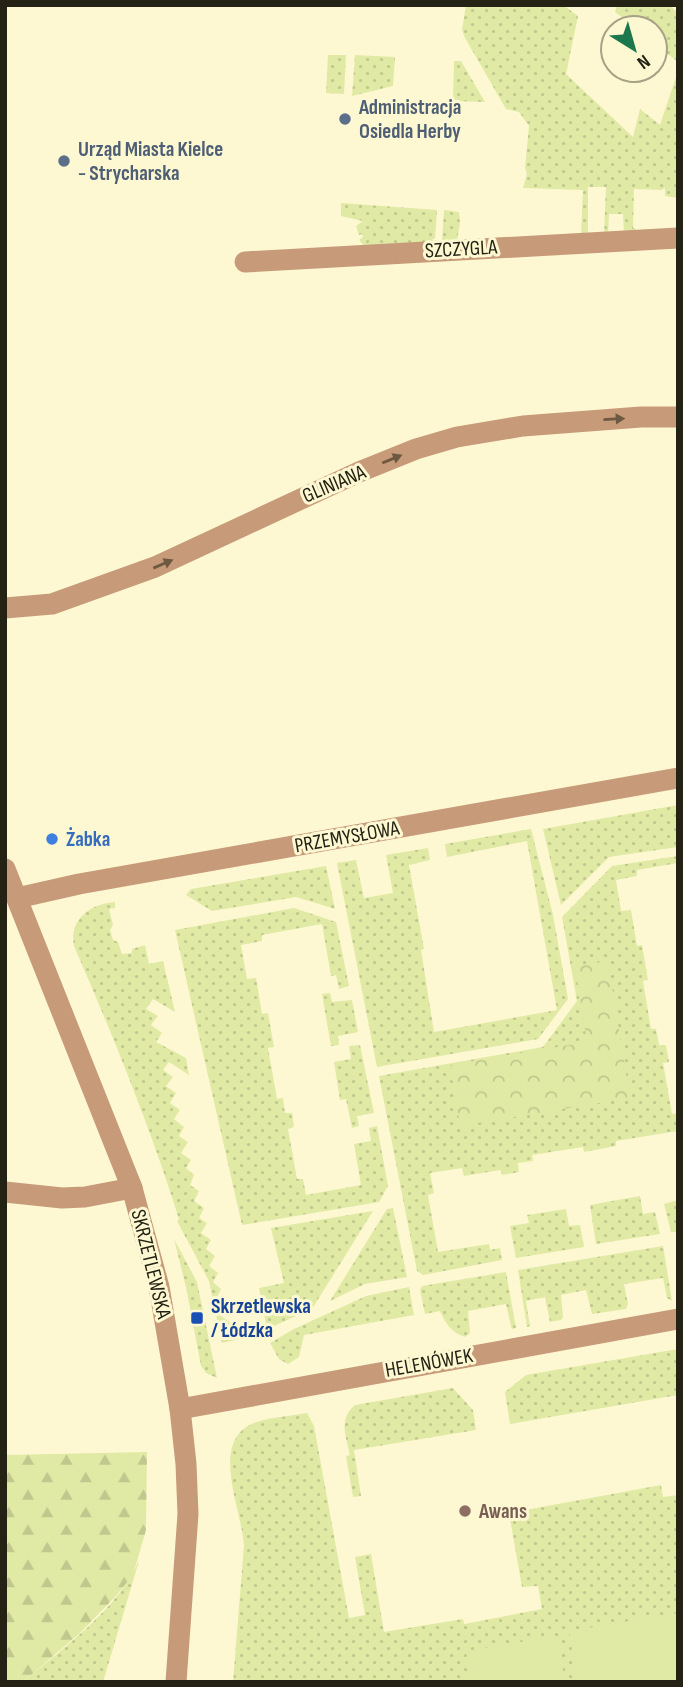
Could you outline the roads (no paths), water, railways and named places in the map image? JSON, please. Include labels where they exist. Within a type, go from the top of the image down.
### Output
[{"type":"street","name":"SZCZYGLA","points":[[245,262],[678,238]]},
{"type":"street","name":"GLINIANA","points":[[5,608],[52,604],[99,588],[190,552],[300,498],[416,449],[484,431],[523,426],[641,417],[678,417]]},
{"type":"street","name":"PRZEMYSŁOWA","points":[[17,898],[79,884],[678,778]]},
{"type":"street","name":"SKRZETLEWSKA","points":[[5,869],[132,1188],[159,1287],[187,1464],[188,1514],[176,1682]]},
{"type":"street","points":[[5,1192],[62,1198],[85,1197],[132,1188]]},
{"type":"street","name":"HELENÓWEK","points":[[180,1409],[678,1319]]},
{"type":"place","name":"Administracja Osiedla Herby","points":[[345,119]]},
{"type":"place","name":"Urząd Miasta Kielce - Strycharska","points":[[64,161]]},
{"type":"place","name":"Żabka","points":[[52,839]]},
{"type":"place","name":"Skrzetlewska / Łódzka","points":[[197,1318]]},
{"type":"place","name":"Awans","points":[[465,1511]]}]
